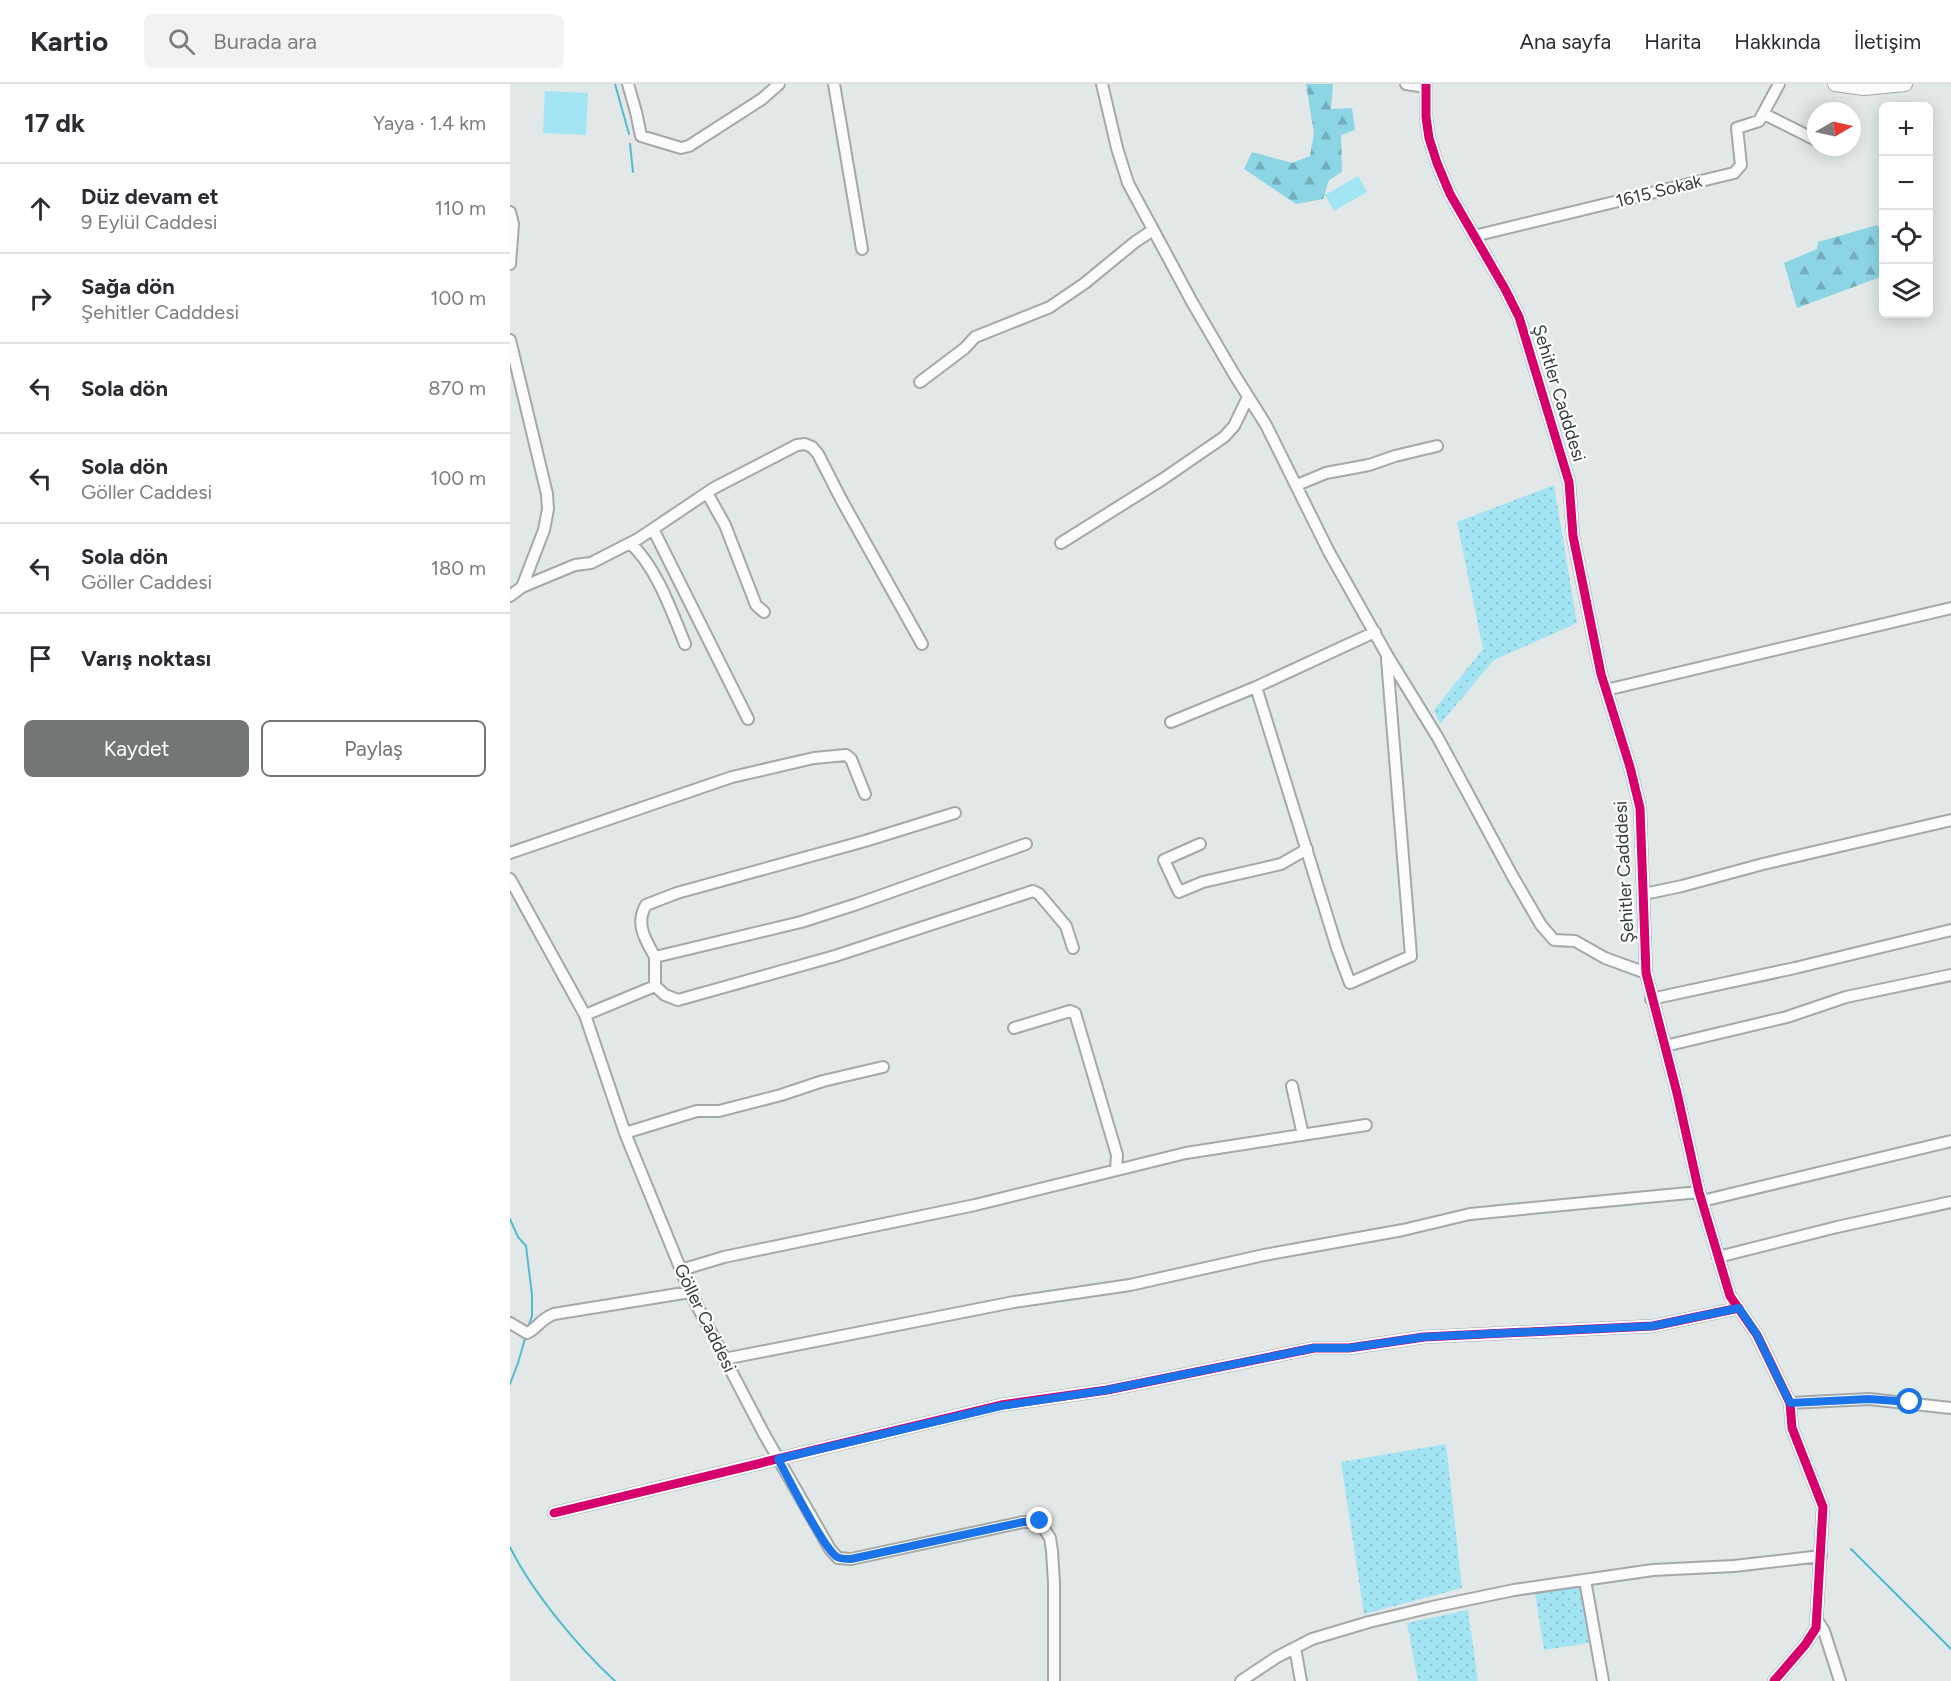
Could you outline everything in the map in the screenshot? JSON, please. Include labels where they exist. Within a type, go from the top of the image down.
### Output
[{"type":"main road","points":[[1835,84],[1864,88],[1905,84]]},
{"type":"street","points":[[628,84],[641,136],[681,148],[689,146],[762,99],[779,84]]},
{"type":"street","points":[[834,84],[862,249]]},
{"type":"street","points":[[1102,84],[1128,183],[1192,302],[1266,425],[1329,552],[1387,655],[1438,738],[1541,925],[1554,940],[1575,941],[1605,958],[1646,973]]},
{"type":"street","points":[[1406,84],[1426,85]]},
{"type":"street","points":[[1779,84],[1764,114],[1807,136]]},
{"type":"street","name":"Şehitler Cadddesi","points":[[1426,85],[1425,117],[1431,146],[1450,194],[1519,317],[1569,482],[1573,536],[1606,690],[1640,808],[1646,973],[1651,999],[1665,1046],[1701,1197],[1730,1296],[1757,1335],[1790,1403],[1792,1428],[1823,1507],[1817,1620]]},
{"type":"street","name":"1615 Sokak","points":[[1474,236],[1734,173],[1741,165],[1737,128],[1759,121],[1764,114]]},
{"type":"street","points":[[510,212],[513,224],[510,264]]},
{"type":"street","points":[[920,382],[965,348],[975,337],[1050,307],[1154,230]]},
{"type":"street","points":[[510,340],[547,494],[548,509],[544,530],[522,587]]},
{"type":"street","points":[[1061,543],[1163,479],[1224,437],[1234,426],[1248,397]]},
{"type":"street","points":[[510,596],[522,587],[576,566],[591,563],[630,543],[707,493],[797,445],[805,444],[812,447],[922,644]]},
{"type":"street","points":[[1297,485],[1326,473],[1369,465],[1437,446]]},
{"type":"street","points":[[707,493],[725,525],[756,605],[764,612]]},
{"type":"street","points":[[653,529],[748,719]]},
{"type":"street","points":[[630,543],[648,564],[668,602],[685,644]]},
{"type":"street","points":[[1606,690],[1951,608]]},
{"type":"street","points":[[1171,722],[1256,687],[1375,632]]},
{"type":"street","points":[[1256,687],[1350,983],[1411,956],[1387,655]]},
{"type":"street","points":[[510,853],[732,777],[814,758],[846,755],[851,759],[865,794]]},
{"type":"street","points":[[955,813],[646,905],[641,914],[641,927],[655,957],[655,986],[665,995],[678,1000],[835,956],[1033,891],[1039,894],[1066,926],[1073,948]]},
{"type":"street","points":[[1644,894],[1951,820]]},
{"type":"street","points":[[655,957],[801,922],[1026,844]]},
{"type":"street","points":[[1200,844],[1164,860],[1179,892],[1203,882],[1281,864],[1306,849]]},
{"type":"street","name":"Göller Caddesi","points":[[510,879],[585,1015],[625,1133],[690,1292],[778,1459],[830,1549],[838,1558],[851,1559],[1023,1522],[1040,1521],[1050,1538],[1052,1551],[1054,1681]]},
{"type":"street","points":[[1651,999],[1795,968],[1951,930]]},
{"type":"street","points":[[1665,1046],[1787,1017],[1846,997],[1951,975]]},
{"type":"street","points":[[585,1015],[655,986]]},
{"type":"street","points":[[1014,1028],[1070,1011],[1076,1013],[1118,1155],[1116,1170]]},
{"type":"street","points":[[625,1133],[697,1111],[719,1111],[781,1095],[823,1081],[883,1067]]},
{"type":"street","points":[[1292,1086],[1303,1135]]},
{"type":"street","points":[[681,1270],[724,1257],[975,1205],[1186,1153],[1366,1125]]},
{"type":"street","points":[[724,1359],[1014,1302],[1130,1285],[1264,1255],[1402,1230],[1470,1214],[1701,1197],[1951,1141]]},
{"type":"street","points":[[1718,1257],[1837,1227],[1951,1202]]},
{"type":"street","points":[[510,1323],[525,1332],[531,1332],[544,1318],[554,1314],[690,1292]]},
{"type":"street","points":[[554,1513],[1001,1406],[1107,1390],[1314,1348],[1349,1348],[1424,1337],[1653,1326],[1739,1308]]},
{"type":"street","points":[[1790,1403],[1869,1399],[1951,1408]]},
{"type":"street","points":[[1241,1681],[1312,1639],[1369,1622],[1514,1590],[1653,1570],[1734,1566],[1821,1556]]},
{"type":"street","points":[[1585,1580],[1603,1681]]},
{"type":"street","points":[[1774,1681],[1805,1645],[1816,1628],[1817,1620]]},
{"type":"street","points":[[1817,1620],[1824,1631],[1840,1681]]},
{"type":"street","points":[[1295,1648],[1301,1681]]},
{"type":"shaded area","points":[[545,91],[588,93],[586,135],[543,133]]},
{"type":"shaded area","points":[[1358,176],[1367,192],[1334,211],[1325,195]]},
{"type":"shaded area","points":[[1554,485],[1577,623],[1494,660],[1440,724],[1434,710],[1483,649],[1457,522]]},
{"type":"shaded area","points":[[1446,1444],[1462,1588],[1364,1614],[1341,1462]]},
{"type":"shaded area","points":[[1581,1586],[1589,1643],[1544,1650],[1535,1593]]},
{"type":"shaded area","points":[[1468,1610],[1478,1681],[1418,1681],[1407,1623]]},
{"type":"green space","points":[[1306,84],[1333,84],[1331,109],[1352,108],[1355,130],[1341,135],[1342,172],[1329,180],[1323,199],[1296,204],[1244,169],[1252,152],[1292,163],[1310,156],[1314,133]]},
{"type":"green space","points":[[1877,225],[1879,227],[1879,277],[1797,308],[1784,263],[1817,249],[1818,242]]},
{"type":"waterway","points":[[615,84],[629,134]]},
{"type":"waterway","points":[[630,144],[633,172]]},
{"type":"waterway","points":[[510,1219],[518,1237],[526,1246],[532,1295],[532,1316],[528,1327]]},
{"type":"waterway","points":[[510,1384],[526,1335]]},
{"type":"waterway","points":[[510,1547],[530,1582],[557,1618],[615,1681]]},
{"type":"waterway","points":[[1851,1549],[1951,1649]]},
{"type":"cycle path","points":[[1426,84],[1426,117],[1429,138],[1437,163],[1450,194],[1519,317],[1569,482],[1573,536],[1601,674],[1630,767],[1640,808],[1646,973],[1677,1093],[1699,1192],[1730,1296],[1757,1335],[1790,1403],[1792,1428],[1823,1507],[1816,1628],[1805,1645],[1774,1681]]},
{"type":"cycle path","points":[[554,1513],[1001,1405],[1107,1390],[1314,1348],[1349,1348],[1424,1337],[1653,1326],[1739,1308]]},
{"type":"route","points":[[1040,1521],[1023,1522],[851,1559],[838,1558],[819,1532],[778,1459],[1001,1406],[1107,1390],[1314,1348],[1349,1348],[1424,1337],[1653,1326],[1739,1308],[1757,1335],[1790,1403],[1869,1399],[1910,1402]]}]
